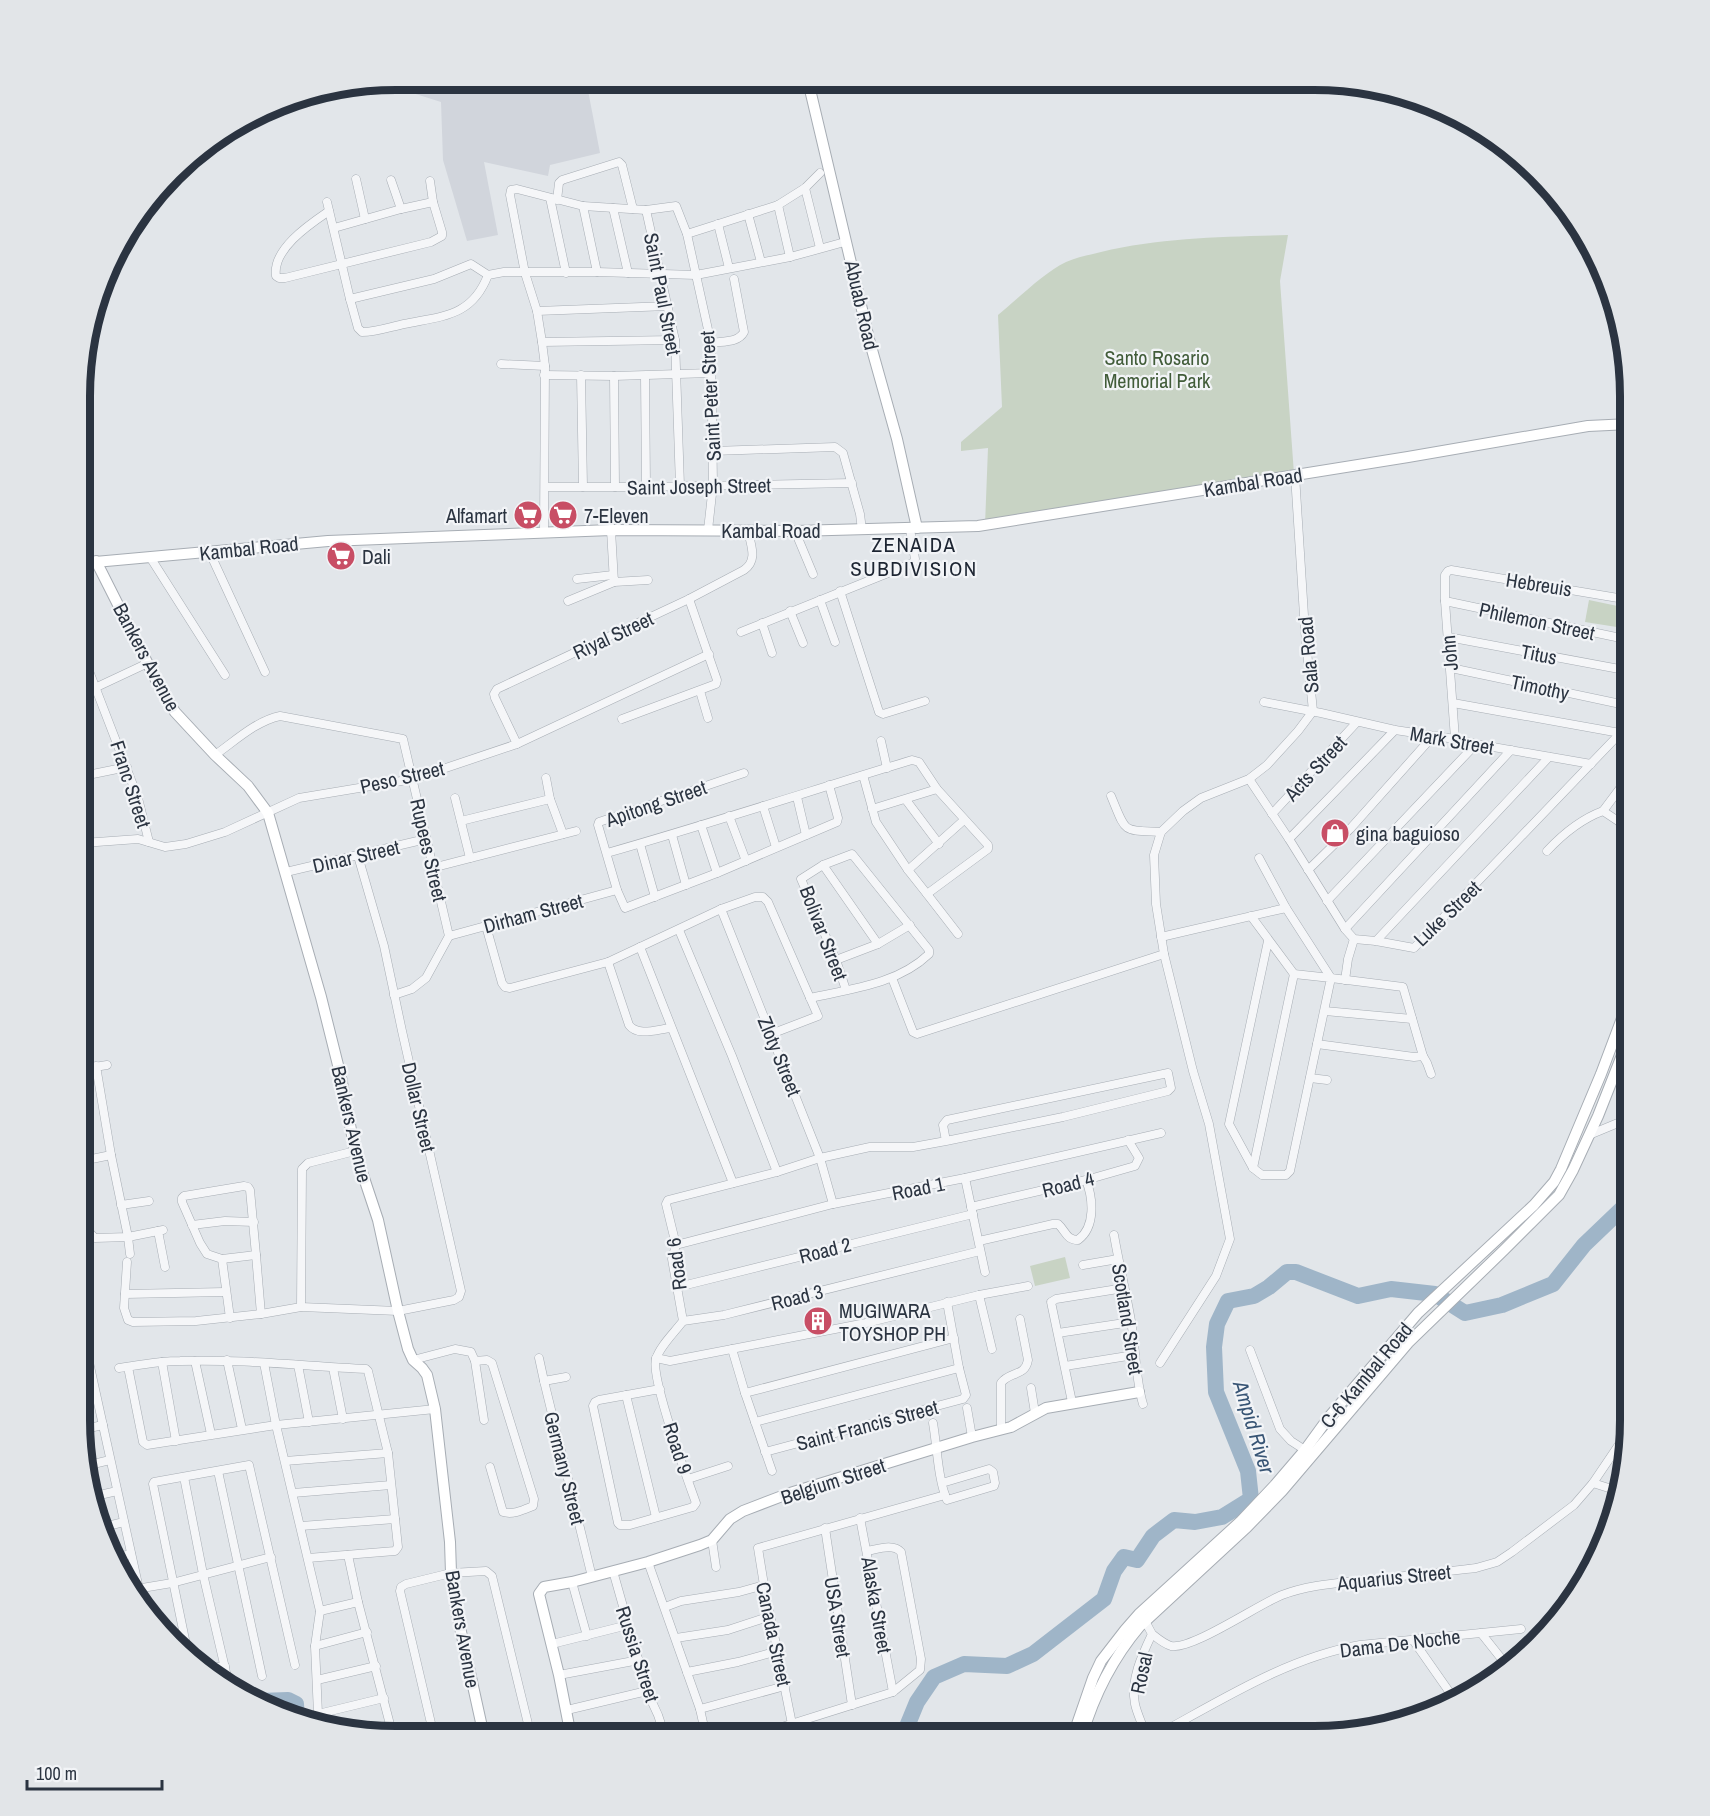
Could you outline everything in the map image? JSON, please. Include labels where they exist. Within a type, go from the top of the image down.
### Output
[{"type":"main road","name":"Abuab Road","points":[[810,90],[869,339],[897,440],[914,529]]},
{"type":"main road","name":"Kambal Road","points":[[90,562],[328,540],[611,530],[795,531],[978,526],[1588,426],[1620,424]]},
{"type":"main road","name":"Bankers Avenue","points":[[96,561],[174,712],[248,786],[268,813],[341,1077],[355,1151],[378,1221],[398,1311],[413,1360],[427,1376],[435,1409],[456,1609],[482,1726]]},
{"type":"main road","name":"C-6 Kambal Road","points":[[1309,1452],[1329,1416],[1418,1313],[1534,1205],[1554,1182],[1620,1026]]},
{"type":"main road","name":"C-6 Kambal Road","points":[[1076,1726],[1101,1661],[1142,1617],[1309,1452],[1427,1324],[1558,1195],[1573,1170],[1620,1062]]},
{"type":"main road","name":"Belgium Street","points":[[552,1644],[539,1594],[544,1587],[648,1562],[712,1540],[730,1519],[743,1511],[790,1493],[1011,1427],[1046,1408],[1139,1392]]},
{"type":"main road","name":"C-6 Kambal Road","points":[[1085,1726],[1101,1684],[1142,1617]]},
{"type":"main road","points":[[552,1644],[569,1726]]},
{"type":"street","points":[[566,273],[554,199],[562,180],[619,162],[622,165],[633,209]]},
{"type":"street","points":[[687,234],[778,205],[805,188],[820,173]]},
{"type":"street","points":[[356,179],[365,219]]},
{"type":"street","points":[[391,180],[401,209]]},
{"type":"street","points":[[430,181],[442,236],[431,242],[343,264],[285,278],[279,278],[275,274],[280,257],[290,241],[328,206],[343,264],[350,299],[358,328],[362,332],[455,313],[473,301],[482,290],[488,275]]},
{"type":"street","points":[[805,188],[820,248]]},
{"type":"street","points":[[544,532],[545,370],[543,342],[537,311],[525,273],[510,195],[511,190],[517,189],[583,206],[646,210]]},
{"type":"street","points":[[334,228],[433,202]]},
{"type":"street","points":[[778,205],[790,257]]},
{"type":"street","points":[[583,206],[597,272]]},
{"type":"street","name":"Saint Peter Street","points":[[646,210],[676,206],[687,234],[711,343],[713,485],[708,530]]},
{"type":"street","points":[[613,208],[628,273]]},
{"type":"street","name":"Saint Paul Street","points":[[646,210],[675,340],[680,486]]},
{"type":"street","points":[[748,214],[761,261]]},
{"type":"street","points":[[718,224],[729,268]]},
{"type":"street","points":[[350,299],[434,279],[471,264],[488,275],[504,272],[597,272],[696,275],[790,257],[841,243]]},
{"type":"street","points":[[711,343],[743,336],[734,279]]},
{"type":"street","points":[[537,311],[668,306]]},
{"type":"street","points":[[543,342],[675,340]]},
{"type":"street","points":[[501,364],[581,375],[645,376],[711,373]]},
{"type":"street","points":[[581,375],[583,487]]},
{"type":"street","points":[[614,376],[615,488]]},
{"type":"street","points":[[645,376],[646,487]]},
{"type":"street","points":[[713,451],[835,447],[843,453],[860,514],[862,530]]},
{"type":"street","name":"Sala Road","points":[[1161,832],[1201,798],[1249,779],[1267,765],[1313,711],[1305,631],[1295,475]]},
{"type":"street","name":"Saint Joseph Street","points":[[545,487],[615,488],[852,483]]},
{"type":"street","points":[[741,632],[913,563],[915,559],[914,529]]},
{"type":"street","points":[[611,530],[614,578]]},
{"type":"street","name":"Riyal Street","points":[[517,744],[495,698],[494,694],[497,689],[689,599],[750,566],[753,554],[748,531]]},
{"type":"street","points":[[795,531],[813,574]]},
{"type":"street","points":[[209,551],[265,672]]},
{"type":"street","points":[[150,556],[225,675]]},
{"type":"street","name":"Hebreuis","points":[[1451,570],[1620,598]]},
{"type":"street","name":"John","points":[[1451,570],[1445,575],[1445,601],[1455,739]]},
{"type":"street","points":[[568,600],[614,578]]},
{"type":"street","points":[[578,579],[648,580]]},
{"type":"street","points":[[840,591],[879,712],[883,714],[925,701]]},
{"type":"street","points":[[622,719],[716,684],[717,680],[709,654],[689,599]]},
{"type":"street","points":[[820,600],[835,642]]},
{"type":"street","name":"Philemon Street","points":[[1445,601],[1620,638]]},
{"type":"street","points":[[790,611],[803,643]]},
{"type":"street","points":[[762,622],[772,653]]},
{"type":"street","name":"Titus","points":[[1448,637],[1620,669]]},
{"type":"street","name":"Peso Street","points":[[90,842],[138,839],[165,847],[186,844],[225,832],[299,798],[413,779],[517,744],[709,654]]},
{"type":"street","points":[[90,690],[148,663]]},
{"type":"street","name":"Timothy","points":[[1450,668],[1620,704]]},
{"type":"street","name":"Franc Street","points":[[90,673],[138,798],[149,842]]},
{"type":"street","points":[[700,691],[708,718]]},
{"type":"street","name":"Mark Street","points":[[1264,702],[1395,730],[1591,764]]},
{"type":"street","points":[[1453,703],[1620,733]]},
{"type":"street","name":"Rupees Street","points":[[215,755],[259,724],[269,718],[280,716],[401,738],[413,779],[449,936]]},
{"type":"street","name":"Acts Street","points":[[1272,814],[1357,722]]},
{"type":"street","points":[[1289,838],[1395,730]]},
{"type":"street","name":"Luke Street","points":[[1354,939],[1376,940],[1410,948],[1418,946],[1620,733]]},
{"type":"street","points":[[1308,870],[1350,829],[1432,736]]},
{"type":"street","points":[[881,741],[887,768]]},
{"type":"street","points":[[1327,901],[1476,744]]},
{"type":"street","points":[[1345,929],[1511,750]]},
{"type":"street","points":[[1376,940],[1549,757]]},
{"type":"street","points":[[829,785],[838,821],[717,873],[626,908],[617,890],[607,853],[672,835],[729,816],[796,797],[829,785],[912,760],[919,762],[937,789],[988,845],[988,849],[927,894]]},
{"type":"street","points":[[90,775],[127,767]]},
{"type":"street","name":"Apitong Street","points":[[607,853],[599,822],[744,773]]},
{"type":"street","points":[[863,775],[876,822],[908,870],[958,934]]},
{"type":"street","points":[[546,778],[550,799],[563,834]]},
{"type":"street","points":[[1249,779],[1289,838],[1345,929],[1354,939],[1345,980]]},
{"type":"street","points":[[1547,851],[1574,826],[1602,811],[1620,788]]},
{"type":"street","points":[[872,809],[937,789]]},
{"type":"street","points":[[1112,796],[1125,827],[1135,831],[1161,832],[1154,855],[1156,904],[1161,937],[1193,1071],[1209,1124],[1230,1239],[1216,1276],[1160,1363]]},
{"type":"street","points":[[796,797],[806,835]]},
{"type":"street","points":[[455,798],[470,858]]},
{"type":"street","points":[[461,821],[550,799]]},
{"type":"street","points":[[906,800],[939,844]]},
{"type":"street","points":[[763,807],[776,847]]},
{"type":"street","points":[[1602,811],[1620,823]]},
{"type":"street","points":[[729,816],[746,861]]},
{"type":"street","points":[[908,870],[964,820]]},
{"type":"street","points":[[701,825],[717,873]]},
{"type":"street","points":[[432,868],[576,831]]},
{"type":"street","points":[[672,835],[686,885]]},
{"type":"street","name":"Dinar Street","points":[[286,872],[426,839]]},
{"type":"street","points":[[640,844],[655,897]]},
{"type":"street","name":"Bolivar Street","points":[[846,990],[836,960],[801,881],[803,877],[823,865],[854,854],[929,950],[929,954],[892,978]]},
{"type":"street","name":"Dollar Street","points":[[358,856],[384,946],[461,1291],[459,1297],[454,1300],[398,1311]]},
{"type":"street","points":[[1259,858],[1286,908],[1331,978],[1290,1171],[1286,1175],[1262,1176],[1253,1168],[1229,1124],[1268,941]]},
{"type":"street","points":[[823,865],[878,944]]},
{"type":"street","name":"Dirham Street","points":[[449,936],[617,890]]},
{"type":"street","points":[[486,926],[502,983],[505,987],[510,988],[608,962],[722,909],[755,897],[763,897],[768,902],[817,1017],[771,1034]]},
{"type":"street","points":[[1161,937],[1286,908]]},
{"type":"street","name":"Zloty Street","points":[[722,909],[820,1158],[833,1204]]},
{"type":"street","points":[[1251,916],[1294,974],[1403,987],[1423,1056],[1431,1074]]},
{"type":"street","points":[[836,960],[878,944],[910,925]]},
{"type":"street","points":[[679,930],[732,1056],[777,1172]]},
{"type":"street","points":[[394,995],[412,989],[426,978],[449,936]]},
{"type":"street","points":[[640,947],[733,1182],[870,1147],[913,1147],[946,1141],[1063,1117],[1168,1091],[1171,1088],[1168,1073],[947,1120],[944,1125],[946,1141]]},
{"type":"street","points":[[810,998],[892,978],[913,1032],[917,1034],[1164,954]]},
{"type":"street","points":[[608,962],[629,1025],[633,1030],[640,1032],[671,1028]]},
{"type":"street","points":[[1253,1168],[1294,974]]},
{"type":"street","points":[[1325,1011],[1412,1018]]},
{"type":"street","points":[[1317,1044],[1414,1057],[1423,1056]]},
{"type":"street","points":[[90,1067],[107,1065]]},
{"type":"street","points":[[96,1066],[128,1237],[129,1254]]},
{"type":"street","points":[[1310,1078],[1327,1080]]},
{"type":"street","points":[[1589,1135],[1620,1123]]},
{"type":"street","name":"Road 1","points":[[676,1245],[833,1204],[964,1178],[1161,1133]]},
{"type":"street","name":"Road 4","points":[[972,1211],[1135,1166],[1138,1158],[1128,1140]]},
{"type":"street","points":[[301,1307],[302,1169],[308,1163],[355,1151]]},
{"type":"street","points":[[90,1159],[111,1155]]},
{"type":"street","points":[[964,1178],[985,1272]]},
{"type":"street","points":[[979,1241],[1053,1224],[1058,1224],[1072,1240],[1078,1240],[1084,1236],[1091,1218],[1091,1193],[1086,1180]]},
{"type":"street","name":"Road 6","points":[[683,1321],[672,1259],[676,1245],[666,1203],[668,1200],[733,1182]]},
{"type":"street","points":[[256,1254],[222,1259],[207,1254],[182,1202],[184,1196],[244,1186],[250,1190],[254,1222],[261,1314]]},
{"type":"street","points":[[121,1205],[148,1201]]},
{"type":"street","name":"Road 2","points":[[678,1287],[972,1211]]},
{"type":"street","points":[[192,1225],[225,1221],[254,1222]]},
{"type":"street","points":[[90,1227],[92,1236],[95,1238],[128,1237],[160,1231],[165,1267]]},
{"type":"street","name":"Scotland Street","points":[[1114,1234],[1131,1322],[1139,1392],[1143,1404]]},
{"type":"street","name":"Road 3","points":[[683,1321],[724,1315],[980,1251]]},
{"type":"street","points":[[1083,1265],[1118,1258]]},
{"type":"street","points":[[222,1259],[230,1318]]},
{"type":"street","points":[[127,1262],[125,1315],[133,1322],[230,1318],[301,1307],[398,1311]]},
{"type":"street","points":[[656,1359],[670,1361],[866,1323],[947,1302],[1028,1286]]},
{"type":"street","points":[[1072,1402],[1052,1305],[1053,1300],[1124,1288]]},
{"type":"street","points":[[125,1294],[225,1292]]},
{"type":"street","points":[[979,1295],[992,1349]]},
{"type":"street","points":[[754,1422],[959,1368],[947,1302]]},
{"type":"street","points":[[1001,1430],[1001,1383],[1005,1378],[1024,1371],[1027,1367],[1028,1360],[1020,1319]]},
{"type":"street","points":[[626,1395],[657,1517],[625,1526],[618,1523],[593,1406],[599,1400],[626,1395],[660,1389],[654,1367],[656,1359],[660,1350],[683,1321]]},
{"type":"street","points":[[1058,1333],[1131,1322]]},
{"type":"street","points":[[745,1393],[954,1338]]},
{"type":"street","points":[[413,1360],[455,1349],[471,1352],[475,1361],[484,1420]]},
{"type":"street","points":[[732,1349],[754,1422],[772,1471]]},
{"type":"street","points":[[1250,1350],[1280,1430],[1291,1441],[1309,1452]]},
{"type":"street","points":[[1065,1366],[1134,1355]]},
{"type":"street","name":"Germany Street","points":[[539,1358],[592,1577]]},
{"type":"street","points":[[227,1360],[242,1429]]},
{"type":"street","points":[[119,1368],[162,1362],[227,1360],[366,1369],[368,1371],[388,1453],[398,1547],[397,1550],[308,1558]]},
{"type":"street","points":[[475,1361],[487,1360],[492,1363],[496,1371],[534,1499],[533,1506],[506,1514],[503,1512],[490,1467]]},
{"type":"street","points":[[195,1361],[211,1434]]},
{"type":"street","points":[[162,1362],[176,1441]]},
{"type":"street","points":[[264,1363],[276,1425],[320,1611],[315,1646],[318,1714],[384,1698]]},
{"type":"street","points":[[298,1365],[309,1422]]},
{"type":"street","points":[[90,1366],[131,1554],[134,1577]]},
{"type":"street","points":[[128,1367],[144,1443],[147,1445],[242,1429],[435,1409]]},
{"type":"street","points":[[333,1368],[343,1419]]},
{"type":"street","name":"Saint Francis Street","points":[[765,1452],[963,1399],[966,1395],[959,1368]]},
{"type":"street","points":[[544,1381],[566,1377]]},
{"type":"street","points":[[1031,1388],[1035,1413]]},
{"type":"street","name":"Road 9","points":[[657,1517],[696,1503],[660,1389]]},
{"type":"street","points":[[967,1408],[972,1437]]},
{"type":"street","points":[[933,1423],[942,1483],[948,1500],[994,1486],[995,1483],[993,1472],[989,1469],[942,1483]]},
{"type":"street","points":[[90,1428],[103,1425]]},
{"type":"street","name":"Aquarius Street","points":[[1152,1634],[1164,1643],[1180,1646],[1205,1636],[1281,1596],[1302,1589],[1334,1583],[1476,1568],[1497,1562],[1574,1505],[1593,1483],[1618,1445]]},
{"type":"street","points":[[285,1461],[388,1453]]},
{"type":"street","points":[[94,1464],[110,1460]]},
{"type":"street","points":[[185,1641],[153,1484],[249,1465],[295,1665]]},
{"type":"street","points":[[688,1479],[728,1466]]},
{"type":"street","points":[[218,1471],[262,1676]]},
{"type":"street","points":[[184,1477],[203,1574],[227,1674]]},
{"type":"street","points":[[1593,1483],[1612,1489]]},
{"type":"street","points":[[292,1494],[391,1485]]},
{"type":"street","points":[[99,1495],[117,1491]]},
{"type":"street","points":[[825,1528],[945,1495]]},
{"type":"street","name":"Alaska Street","points":[[860,1518],[893,1692]]},
{"type":"street","points":[[301,1526],[395,1519]]},
{"type":"street","points":[[109,1526],[124,1522]]},
{"type":"street","name":"Canada Street","points":[[792,1724],[758,1548],[825,1528]]},
{"type":"street","name":"USA Street","points":[[825,1528],[852,1705]]},
{"type":"street","points":[[712,1540],[716,1567]]},
{"type":"street","points":[[786,1726],[893,1692],[920,1670],[920,1648],[901,1552],[898,1548],[893,1547],[867,1551]]},
{"type":"street","points":[[122,1556],[131,1554]]},
{"type":"street","points":[[348,1555],[390,1726]]},
{"type":"street","points":[[141,1588],[272,1557]]},
{"type":"street","points":[[648,1562],[676,1638],[704,1726]]},
{"type":"street","points":[[432,1726],[399,1591],[405,1584],[451,1573],[486,1571],[492,1576],[529,1726]]},
{"type":"street","name":"Russia Street","points":[[613,1571],[647,1691],[661,1726]]},
{"type":"street","points":[[572,1582],[587,1636]]},
{"type":"street","points":[[665,1607],[681,1601],[739,1592],[764,1585]]},
{"type":"street","points":[[320,1611],[358,1602]]},
{"type":"street","points":[[676,1638],[728,1630],[771,1616]]},
{"type":"street","name":"Rosal","points":[[1142,1617],[1152,1634],[1140,1660],[1133,1694],[1142,1726]]},
{"type":"street","points":[[552,1644],[628,1625]]},
{"type":"street","name":"Dama De Noche","points":[[1174,1726],[1296,1663],[1338,1649],[1521,1629]]},
{"type":"street","points":[[315,1646],[367,1632]]},
{"type":"street","points":[[1480,1633],[1503,1661]]},
{"type":"street","points":[[1413,1640],[1450,1693]]},
{"type":"street","points":[[687,1672],[778,1651]]},
{"type":"street","points":[[559,1675],[639,1660]]},
{"type":"street","points":[[216,1667],[225,1666]]},
{"type":"street","points":[[317,1680],[376,1666]]},
{"type":"street","points":[[700,1709],[785,1686]]},
{"type":"street","points":[[567,1710],[647,1691]]},
{"type":"shaded area","points":[[403,90],[588,90],[600,153],[550,165],[548,176],[484,162],[498,235],[467,241],[443,160],[441,102]]},
{"type":"green space","name":"Santo Rosario Memorial Park","points":[[1288,235],[1280,281],[1294,474],[985,525],[988,448],[961,451],[961,442],[1002,407],[998,315],[1048,273],[1079,257],[1147,243],[1217,237]]},
{"type":"green space","points":[[1589,600],[1620,607],[1620,628],[1585,622]]},
{"type":"green space","points":[[1065,1257],[1070,1278],[1035,1286],[1030,1266]]},
{"type":"green space","points":[[274,1700],[288,1700],[296,1704],[296,1709],[279,1703]]},
{"type":"waterway","name":"Ampid River","points":[[907,1726],[917,1702],[934,1677],[964,1664],[1007,1666],[1033,1654],[1104,1599],[1114,1571],[1124,1557],[1137,1560],[1153,1536],[1174,1520],[1195,1522],[1222,1517],[1251,1499],[1248,1471],[1216,1392],[1214,1347],[1217,1324],[1228,1301],[1254,1296],[1287,1272],[1296,1272],[1358,1296],[1391,1289],[1435,1294],[1465,1313],[1502,1305],[1553,1284],[1584,1245],[1620,1211]]},
{"type":"waterway","points":[[274,1700],[288,1700],[296,1704],[296,1709]]},
{"type":"place","name":"Alfamart","points":[[528,515]]},
{"type":"place","name":"7-Eleven","points":[[563,515]]},
{"type":"place","name":"Dali","points":[[341,556]]},
{"type":"place","name":"gina baguioso","points":[[1335,833]]},
{"type":"place","name":"MUGIWARA TOYSHOP PH","points":[[818,1321]]},
{"type":"district","name":"ZENAIDA SUBDIVISION","points":[[914,556]]}]
